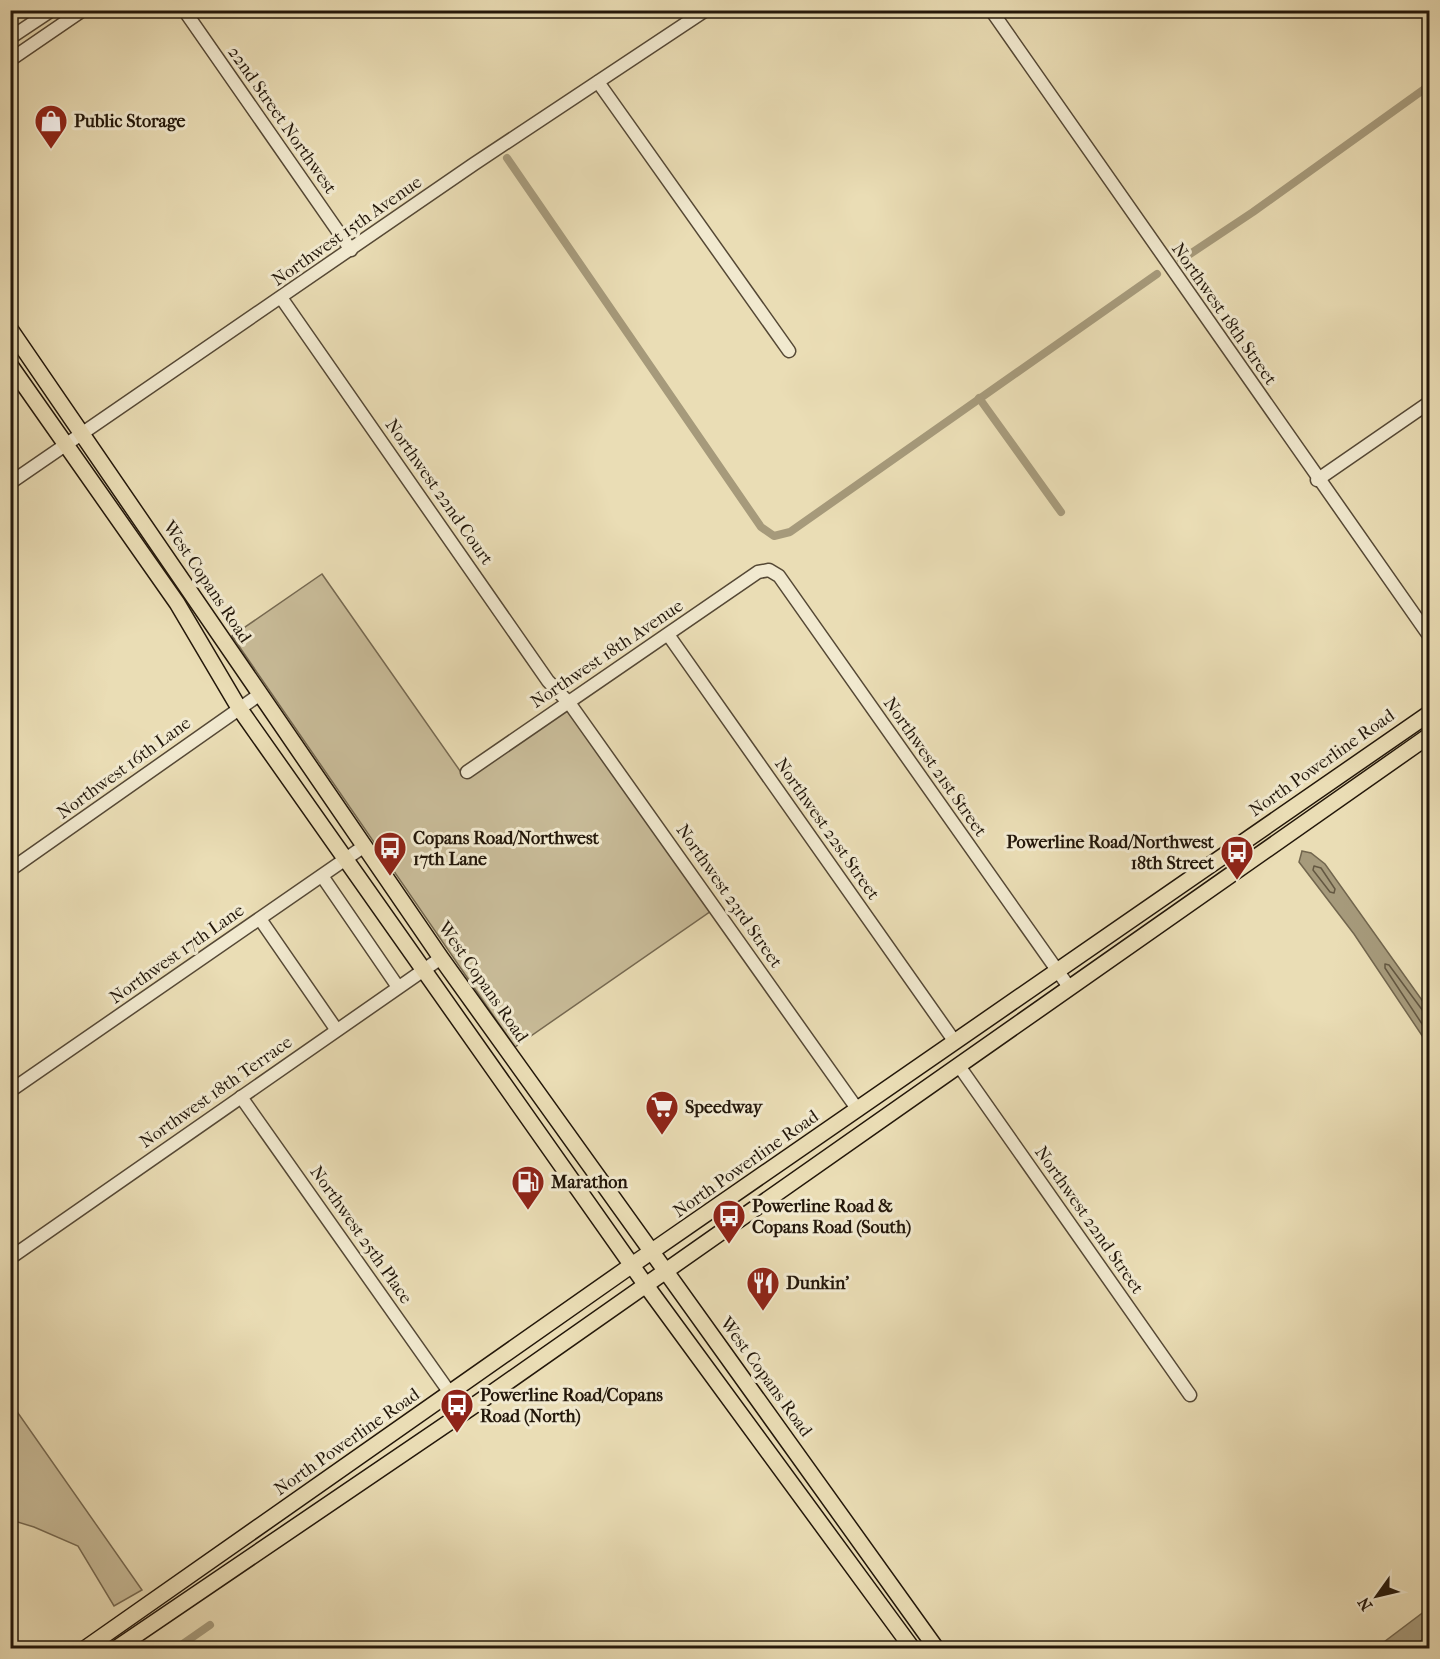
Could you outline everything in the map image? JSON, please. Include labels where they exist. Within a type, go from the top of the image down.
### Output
[{"type":"main road","name":"West Copans Road","points":[[10,329],[84,433],[363,847],[936,1648]]},
{"type":"main road","name":"West Copans Road","points":[[10,365],[177,603],[239,708],[423,970],[645,1284],[912,1648]]},
{"type":"main road","name":"North Powerline Road","points":[[86,1648],[632,1265],[1430,712]]},
{"type":"main road","points":[[122,1645],[479,1402],[1430,735]]},
{"type":"main road","points":[[1261,853],[1264,838],[1303,811],[1307,797]]},
{"type":"main road","points":[[870,1128],[869,1115],[877,1096]]},
{"type":"main road","points":[[341,1494],[365,1465],[368,1451]]},
{"type":"main road","points":[[122,1645],[133,1624],[150,1604]]},
{"type":"main road","points":[[109,1648],[118,1636],[118,1626]]},
{"type":"street","points":[[10,38],[52,10]]},
{"type":"street","points":[[10,60],[83,10]]},
{"type":"street","name":"22nd Street Northwest","points":[[184,10],[351,250]]},
{"type":"street","name":"Northwest 18th Street","points":[[991,10],[1317,480],[1430,637]]},
{"type":"street","name":"Northwest 15th Avenue","points":[[10,483],[705,11]]},
{"type":"street","points":[[598,82],[789,351]]},
{"type":"street","name":"Northwest 22nd Court","points":[[282,298],[548,681],[570,704]]},
{"type":"street","points":[[1317,480],[1430,402]]},
{"type":"street","name":"Northwest 18th Avenue","points":[[467,772],[669,636],[758,572],[769,570]]},
{"type":"street","name":"Northwest 21st Street","points":[[769,570],[779,576],[1069,987]]},
{"type":"street","name":"Northwest 22st Street","points":[[669,636],[955,1042]]},
{"type":"street","name":"Northwest 16th Lane","points":[[10,870],[259,695]]},
{"type":"street","name":"Northwest 23rd Street","points":[[570,704],[858,1110]]},
{"type":"street","name":"Northwest 17th Lane","points":[[10,1091],[363,847]]},
{"type":"street","points":[[322,876],[398,987]]},
{"type":"street","points":[[260,919],[336,1029]]},
{"type":"street","name":"Northwest 18th Terrace","points":[[13,1256],[441,958]]},
{"type":"street","name":"Northwest 22nd Street","points":[[959,1066],[1190,1395]]},
{"type":"street","name":"Northwest 25th Place","points":[[242,1097],[450,1393]]},
{"type":"shaded area","points":[[322,574],[465,778],[567,707],[711,911],[515,1047],[232,636]]},
{"type":"shaded area","points":[[10,1403],[142,1590],[114,1606],[78,1546],[11,1520]]},
{"type":"water","points":[[1302,851],[1311,853],[1325,864],[1429,1010],[1429,1046],[1354,934],[1299,862]]},
{"type":"water","points":[[1429,1608],[1429,1635],[1411,1648],[1376,1648]]},
{"type":"waterway","points":[[1181,260],[1253,212],[1430,85]]},
{"type":"waterway","points":[[507,158],[761,527],[774,536],[790,532],[1157,274]]},
{"type":"waterway","points":[[979,398],[1061,512]]},
{"type":"waterway","points":[[177,1648],[210,1625]]},
{"type":"place","name":"Public Storage","points":[[51,150]]},
{"type":"place","name":"Copans Road/Northwest 17th Lane","points":[[390,877]]},
{"type":"place","name":"Powerline Road/Northwest 18th Street","points":[[1237,881]]},
{"type":"place","name":"Speedway","points":[[662,1136]]},
{"type":"place","name":"Marathon","points":[[528,1211]]},
{"type":"place","name":"Powerline Road & Copans Road (South)","points":[[729,1245]]},
{"type":"place","name":"Dunkin'","points":[[763,1312]]},
{"type":"place","name":"Powerline Road/Copans Road (North)","points":[[457,1434]]}]
